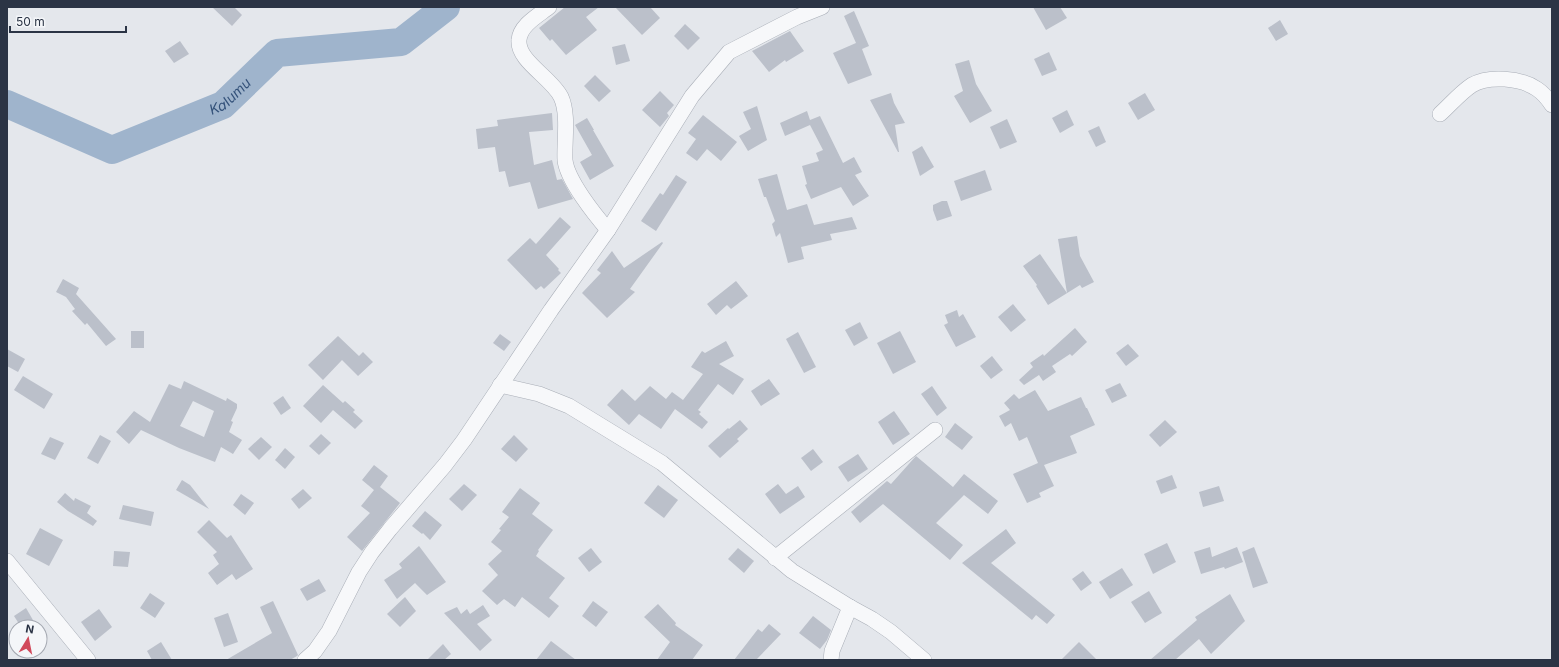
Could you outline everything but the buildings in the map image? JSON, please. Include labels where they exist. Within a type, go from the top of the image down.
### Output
[{"type":"street","points":[[549,7],[534,18],[523,29],[519,39],[521,53],[550,82],[561,96],[564,106],[565,162],[589,208],[608,230]]},
{"type":"street","points":[[315,657],[372,552],[464,440],[555,304],[608,230],[692,96],[729,52],[797,17],[822,7]]},
{"type":"street","points":[[1440,114],[1472,85],[1486,80],[1503,79],[1518,81],[1537,89],[1552,105]]},
{"type":"street","points":[[500,385],[539,394],[569,406],[641,449],[662,464],[792,571],[872,619],[924,660]]},
{"type":"street","points":[[775,558],[935,430]]},
{"type":"street","points":[[7,561],[88,660]]},
{"type":"street","points":[[831,660],[832,651],[850,607]]},
{"type":"waterway","name":"Kalumu","points":[[7,104],[112,150],[223,105],[277,53],[401,42],[446,7]]}]
